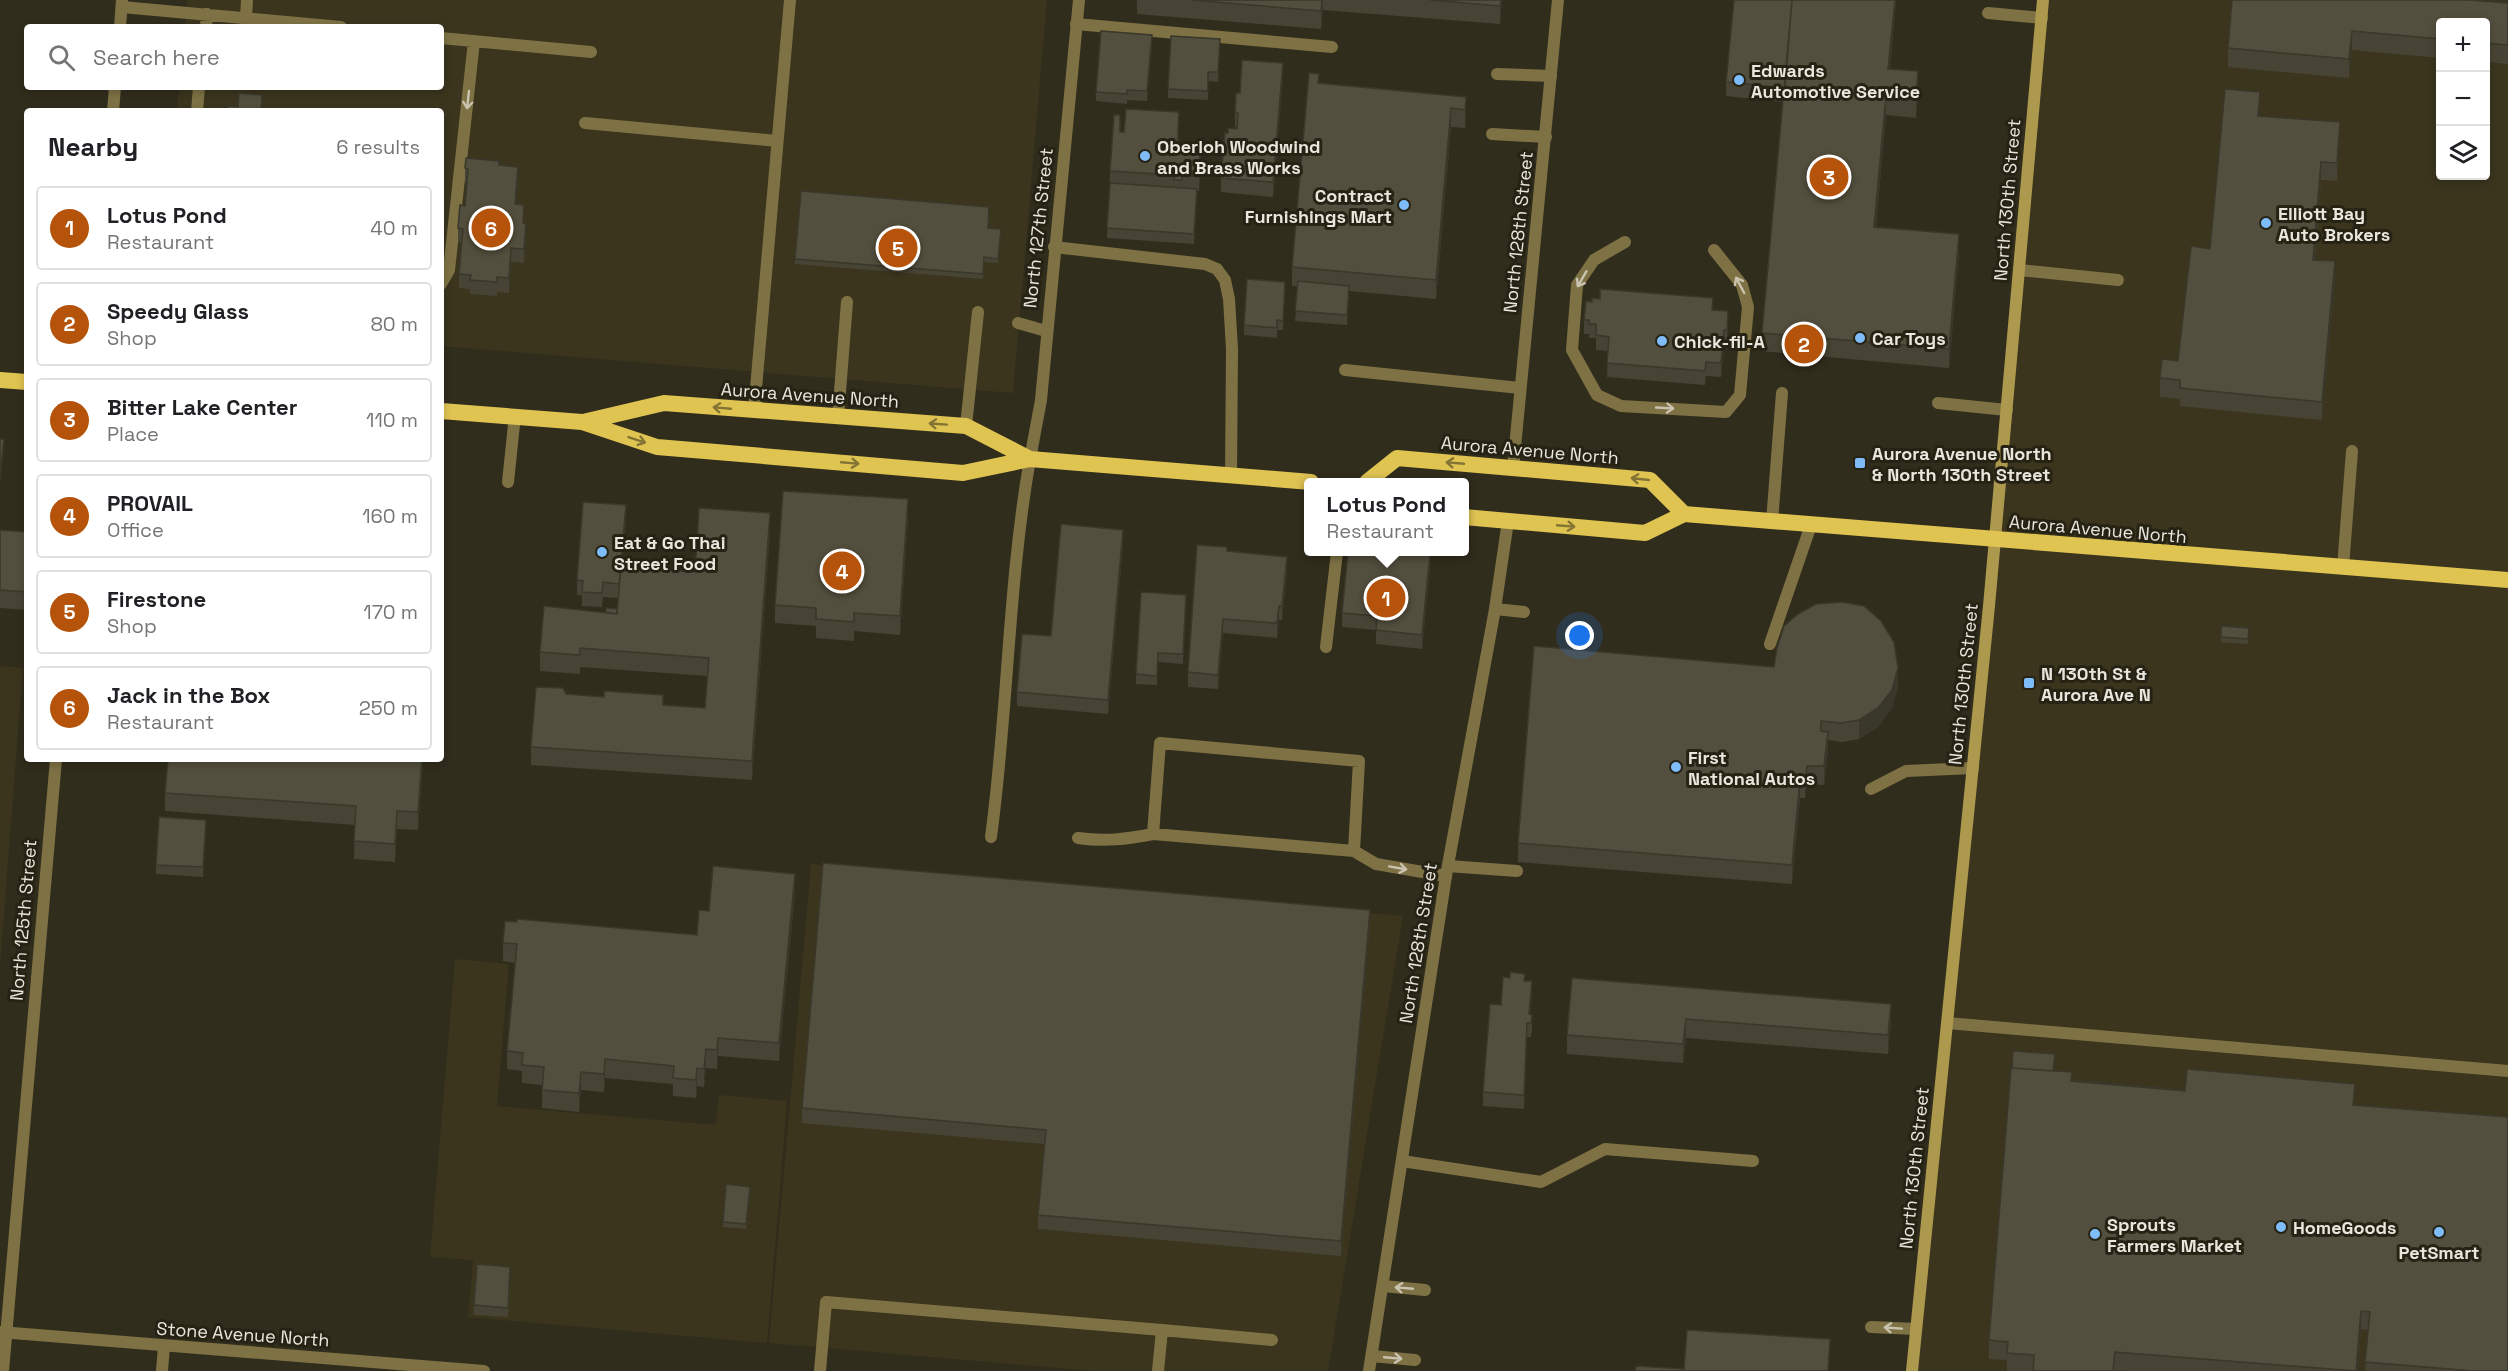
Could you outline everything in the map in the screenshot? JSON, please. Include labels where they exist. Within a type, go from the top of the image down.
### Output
[{"type":"highway","points":[[0,380],[24,382]]},
{"type":"highway","name":"Aurora Avenue North","points":[[582,422],[664,403],[966,426],[1030,459]]},
{"type":"highway","name":"Aurora Avenue North","points":[[444,411],[582,422],[657,447],[963,473],[1030,459],[1304,482]]},
{"type":"highway","name":"Aurora Avenue North","points":[[1373,478],[1397,458],[1650,480],[1684,514],[2508,580]]},
{"type":"highway","points":[[1469,517],[1645,533],[1684,514]]},
{"type":"main road","name":"North 130th Street","points":[[1912,1371],[1995,540],[2043,0]]},
{"type":"street","points":[[246,18],[247,0]]},
{"type":"street","points":[[754,411],[790,0]]},
{"type":"street","name":"North 127th Street","points":[[991,837],[999,778],[1021,510],[1041,400],[1079,0]]},
{"type":"street","name":"North 128th Street","points":[[1513,468],[1558,0]]},
{"type":"street","points":[[120,24],[122,4],[206,21],[246,18],[309,24]]},
{"type":"street","points":[[1988,13],[2042,18]]},
{"type":"street","points":[[1076,24],[1332,47]]},
{"type":"street","points":[[444,38],[591,52]]},
{"type":"street","points":[[444,279],[449,270],[474,41]]},
{"type":"street","points":[[1497,74],[1551,76]]},
{"type":"street","points":[[112,108],[115,90]]},
{"type":"street","points":[[197,108],[199,90]]},
{"type":"street","points":[[585,123],[777,141]]},
{"type":"street","points":[[1492,134],[1546,136]]},
{"type":"street","points":[[1625,242],[1594,260],[1577,285],[1572,350],[1597,396],[1621,406],[1726,412],[1740,395],[1748,307],[1742,285],[1714,250]]},
{"type":"street","points":[[1054,247],[1205,264],[1217,269],[1225,280],[1232,323],[1231,476]]},
{"type":"street","points":[[2019,270],[2118,280]]},
{"type":"street","points":[[838,417],[847,302]]},
{"type":"street","points":[[966,426],[978,312]]},
{"type":"street","points":[[1018,323],[1046,331]]},
{"type":"street","points":[[1345,370],[1520,388]]},
{"type":"street","points":[[1772,522],[1782,393]]},
{"type":"street","points":[[1938,403],[2007,410]]},
{"type":"street","points":[[508,482],[515,415]]},
{"type":"street","points":[[2343,567],[2352,451]]},
{"type":"street","name":"North 128th Street","points":[[1369,1371],[1447,871],[1495,609],[1508,521]]},
{"type":"street","points":[[1770,644],[1812,525]]},
{"type":"street","points":[[1326,647],[1337,556]]},
{"type":"street","points":[[1495,609],[1524,612]]},
{"type":"street","points":[[1153,834],[1160,743],[1172,744],[1359,761],[1354,851]]},
{"type":"street","name":"North 125th Street","points":[[3,1371],[3,1333],[56,762]]},
{"type":"street","points":[[1871,789],[1906,771],[1972,768]]},
{"type":"street","points":[[1078,838],[1100,841],[1123,840],[1153,834],[1354,851],[1376,864],[1447,871],[1517,871]]},
{"type":"street","points":[[1947,1023],[2508,1071]]},
{"type":"street","points":[[1402,1161],[1541,1182],[1605,1149],[1753,1161]]},
{"type":"street","points":[[1383,1286],[1425,1290]]},
{"type":"street","points":[[820,1371],[826,1302],[1272,1340]]},
{"type":"street","points":[[1871,1326],[1916,1329]]},
{"type":"street","points":[[1158,1371],[1162,1330]]},
{"type":"street","name":"Stone Avenue North","points":[[3,1333],[483,1371]]},
{"type":"street","points":[[162,1371],[164,1346]]},
{"type":"street","points":[[1371,1356],[1414,1360]]},
{"type":"shaded area","points":[[187,0],[1047,0],[1013,393],[444,346],[444,108],[177,108],[179,90],[444,90],[444,24],[185,24]]},
{"type":"shaded area","points":[[2044,0],[2508,0],[2508,1371],[1912,1371]]},
{"type":"shaded area","points":[[0,666],[23,668],[0,965]]},
{"type":"shaded area","points":[[811,864],[1403,916],[1328,1371],[1094,1371],[769,1343]]},
{"type":"shaded area","points":[[455,959],[509,964],[497,1106],[716,1125],[719,1095],[787,1101],[767,1343],[468,1317],[473,1260],[430,1257]]},
{"type":"building","points":[[1192,0],[1322,0],[1321,11]]},
{"type":"building","points":[[1430,0],[1501,0],[1500,6]]},
{"type":"building","points":[[1734,0],[1792,0],[1785,88],[1726,82]]},
{"type":"building","points":[[1792,0],[1895,0],[1888,69],[1918,71],[1916,99],[1886,96],[1874,227],[1959,234],[1949,349],[1762,333]]},
{"type":"building","points":[[2232,0],[2469,0],[2508,3],[2508,45],[2490,43],[2490,18],[2436,18],[2436,39],[2352,31],[2349,59],[2228,48]]},
{"type":"building","points":[[1101,31],[1152,35],[1147,91],[1127,90],[1127,94],[1096,92]]},
{"type":"building","points":[[1171,36],[1220,39],[1218,72],[1208,72],[1208,91],[1168,89]]},
{"type":"building","points":[[1242,60],[1283,63],[1273,182],[1221,178],[1225,133],[1228,133],[1228,128],[1237,129],[1236,93],[1240,93]]},
{"type":"building","points":[[1309,73],[1319,74],[1318,83],[1466,97],[1465,110],[1451,108],[1436,280],[1292,267]]},
{"type":"building","name":"Elliott Bay Auto Brokers","points":[[2225,89],[2260,92],[2258,116],[2340,122],[2337,163],[2321,162],[2313,260],[2335,261],[2322,402],[2180,388],[2180,380],[2160,378],[2162,359],[2178,361],[2191,246],[2210,249]]},
{"type":"building","points":[[239,93],[262,95],[261,108],[228,108],[228,106],[238,107]]},
{"type":"building","name":"Oberloh Woodwind and Brass Works","points":[[1126,109],[1179,112],[1177,153],[1200,154],[1199,177],[1182,175],[1182,180],[1174,180],[1174,175],[1110,171],[1114,115],[1120,115],[1120,132],[1124,132]]},
{"type":"building","points":[[466,158],[499,161],[499,165],[518,167],[515,204],[524,205],[523,223],[526,223],[524,249],[511,248],[509,278],[497,277],[497,282],[470,280],[471,275],[459,274],[463,229],[458,228],[460,205],[465,206],[468,169],[465,168]]},
{"type":"building","points":[[1110,183],[1197,189],[1194,234],[1107,228]]},
{"type":"building","points":[[801,191],[989,207],[988,228],[1001,229],[998,259],[984,257],[983,274],[795,259]]},
{"type":"building","points":[[1247,279],[1285,282],[1283,321],[1277,320],[1277,328],[1244,325]]},
{"type":"building","points":[[1298,281],[1349,286],[1347,315],[1295,311]]},
{"type":"building","name":"Chick-fil-A","points":[[1600,289],[1713,298],[1712,310],[1728,311],[1721,363],[1706,362],[1705,371],[1607,363],[1609,337],[1596,335],[1596,324],[1589,324],[1589,320],[1584,320],[1586,301],[1592,302],[1592,298],[1600,299]]},
{"type":"building","points":[[0,439],[4,439],[0,476]]},
{"type":"building","points":[[783,491],[908,499],[900,616],[854,613],[854,622],[816,619],[816,608],[775,605]]},
{"type":"building","name":"Eat & Go Thai Street Food","points":[[583,502],[626,505],[619,584],[603,582],[602,593],[582,592],[583,581],[577,580]]},
{"type":"building","points":[[699,508],[770,513],[752,761],[531,747],[536,687],[563,688],[566,694],[604,697],[604,691],[663,695],[663,705],[705,708],[709,658],[580,648],[580,655],[540,652],[544,606],[617,614],[621,567],[695,572]]},
{"type":"building","points":[[1061,524],[1123,530],[1108,700],[1017,692],[1022,634],[1051,636]]},
{"type":"building","points":[[0,530],[24,532],[24,592],[0,590]]},
{"type":"building","points":[[1197,545],[1227,547],[1227,551],[1287,557],[1282,606],[1279,606],[1277,623],[1223,619],[1218,675],[1188,672]]},
{"type":"building","points":[[1348,556],[1430,556],[1422,635],[1376,630],[1377,616],[1342,613]]},
{"type":"building","points":[[1141,592],[1186,595],[1183,654],[1158,653],[1157,676],[1136,674]]},
{"type":"building","name":"First National Autos","points":[[1842,602],[1864,606],[1881,621],[1894,642],[1898,668],[1892,690],[1878,708],[1859,720],[1842,723],[1821,721],[1821,731],[1828,732],[1824,766],[1807,766],[1805,780],[1800,779],[1792,865],[1518,843],[1534,646],[1774,667],[1784,626],[1798,614],[1816,604]]},
{"type":"building","points":[[606,608],[617,609],[617,614],[606,612]]},
{"type":"building","points":[[2221,626],[2249,628],[2248,639],[2221,637]]},
{"type":"building","points":[[168,762],[422,762],[418,812],[397,811],[395,844],[354,841],[356,806],[165,793]]},
{"type":"building","points":[[159,817],[206,820],[203,867],[156,865]]},
{"type":"building","points":[[823,863],[1370,910],[1341,1241],[1038,1215],[1046,1130],[802,1108]]},
{"type":"building","points":[[713,866],[795,874],[779,1043],[718,1038],[717,1050],[706,1049],[704,1069],[697,1068],[696,1080],[673,1078],[674,1066],[605,1059],[604,1074],[581,1072],[579,1093],[542,1090],[544,1067],[522,1065],[523,1053],[507,1051],[517,944],[503,943],[505,921],[517,922],[517,919],[697,935],[699,910],[709,911]]},
{"type":"building","points":[[1510,972],[1525,974],[1524,981],[1532,981],[1529,1014],[1532,1015],[1531,1023],[1527,1023],[1524,1095],[1483,1092],[1490,1004],[1501,1005],[1503,977],[1510,978]]},
{"type":"building","points":[[1572,978],[1891,1004],[1888,1035],[1686,1019],[1683,1044],[1567,1035]]},
{"type":"building","points":[[2013,1051],[2055,1054],[2053,1071],[2012,1068]]},
{"type":"building","points":[[2011,1068],[2072,1072],[2071,1081],[2185,1091],[2187,1069],[2355,1084],[2353,1105],[2508,1117],[2508,1371],[2473,1371],[2365,1362],[2370,1312],[2361,1311],[2356,1371],[2115,1352],[2113,1371],[2033,1371],[2034,1355],[2007,1353],[2008,1342],[1989,1340]]},
{"type":"building","points":[[2072,1081],[2185,1090],[2185,1091]]},
{"type":"building","points":[[726,1184],[750,1187],[746,1224],[723,1222]]},
{"type":"building","points":[[477,1264],[510,1267],[508,1308],[474,1305]]},
{"type":"building","points":[[1687,1330],[1830,1339],[1828,1371],[1635,1371],[1636,1366],[1684,1369]]},
{"type":"place","name":"Edwards Automotive Service","points":[[1739,80]]},
{"type":"place","name":"Oberloh Woodwind and Brass Works","points":[[1145,156]]},
{"type":"place","name":"Bitter Lake Center","points":[[1829,177]]},
{"type":"place","name":"Contract Furnishings Mart","points":[[1404,205]]},
{"type":"place","name":"Elliott Bay Auto Brokers","points":[[2266,223]]},
{"type":"place","name":"Jack in the Box","points":[[491,228]]},
{"type":"place","name":"Firestone","points":[[898,248]]},
{"type":"place","name":"Car Toys","points":[[1860,338]]},
{"type":"place","name":"Chick-fil-A","points":[[1662,341]]},
{"type":"place","name":"Speedy Glass","points":[[1804,344]]},
{"type":"place","name":"Aurora Avenue North & North 130th Street","points":[[1860,463]]},
{"type":"place","name":"Eat & Go Thai Street Food","points":[[602,552]]},
{"type":"place","name":"PROVAIL","points":[[842,571]]},
{"type":"place","name":"Lotus Pond","points":[[1386,598]]},
{"type":"place","name":"N 130th St & Aurora Ave N","points":[[2029,683]]},
{"type":"place","name":"First National Autos","points":[[1676,767]]},
{"type":"place","name":"HomeGoods","points":[[2281,1227]]},
{"type":"place","name":"PetSmart","points":[[2439,1232]]},
{"type":"place","name":"Sprouts Farmers Market","points":[[2095,1234]]}]
